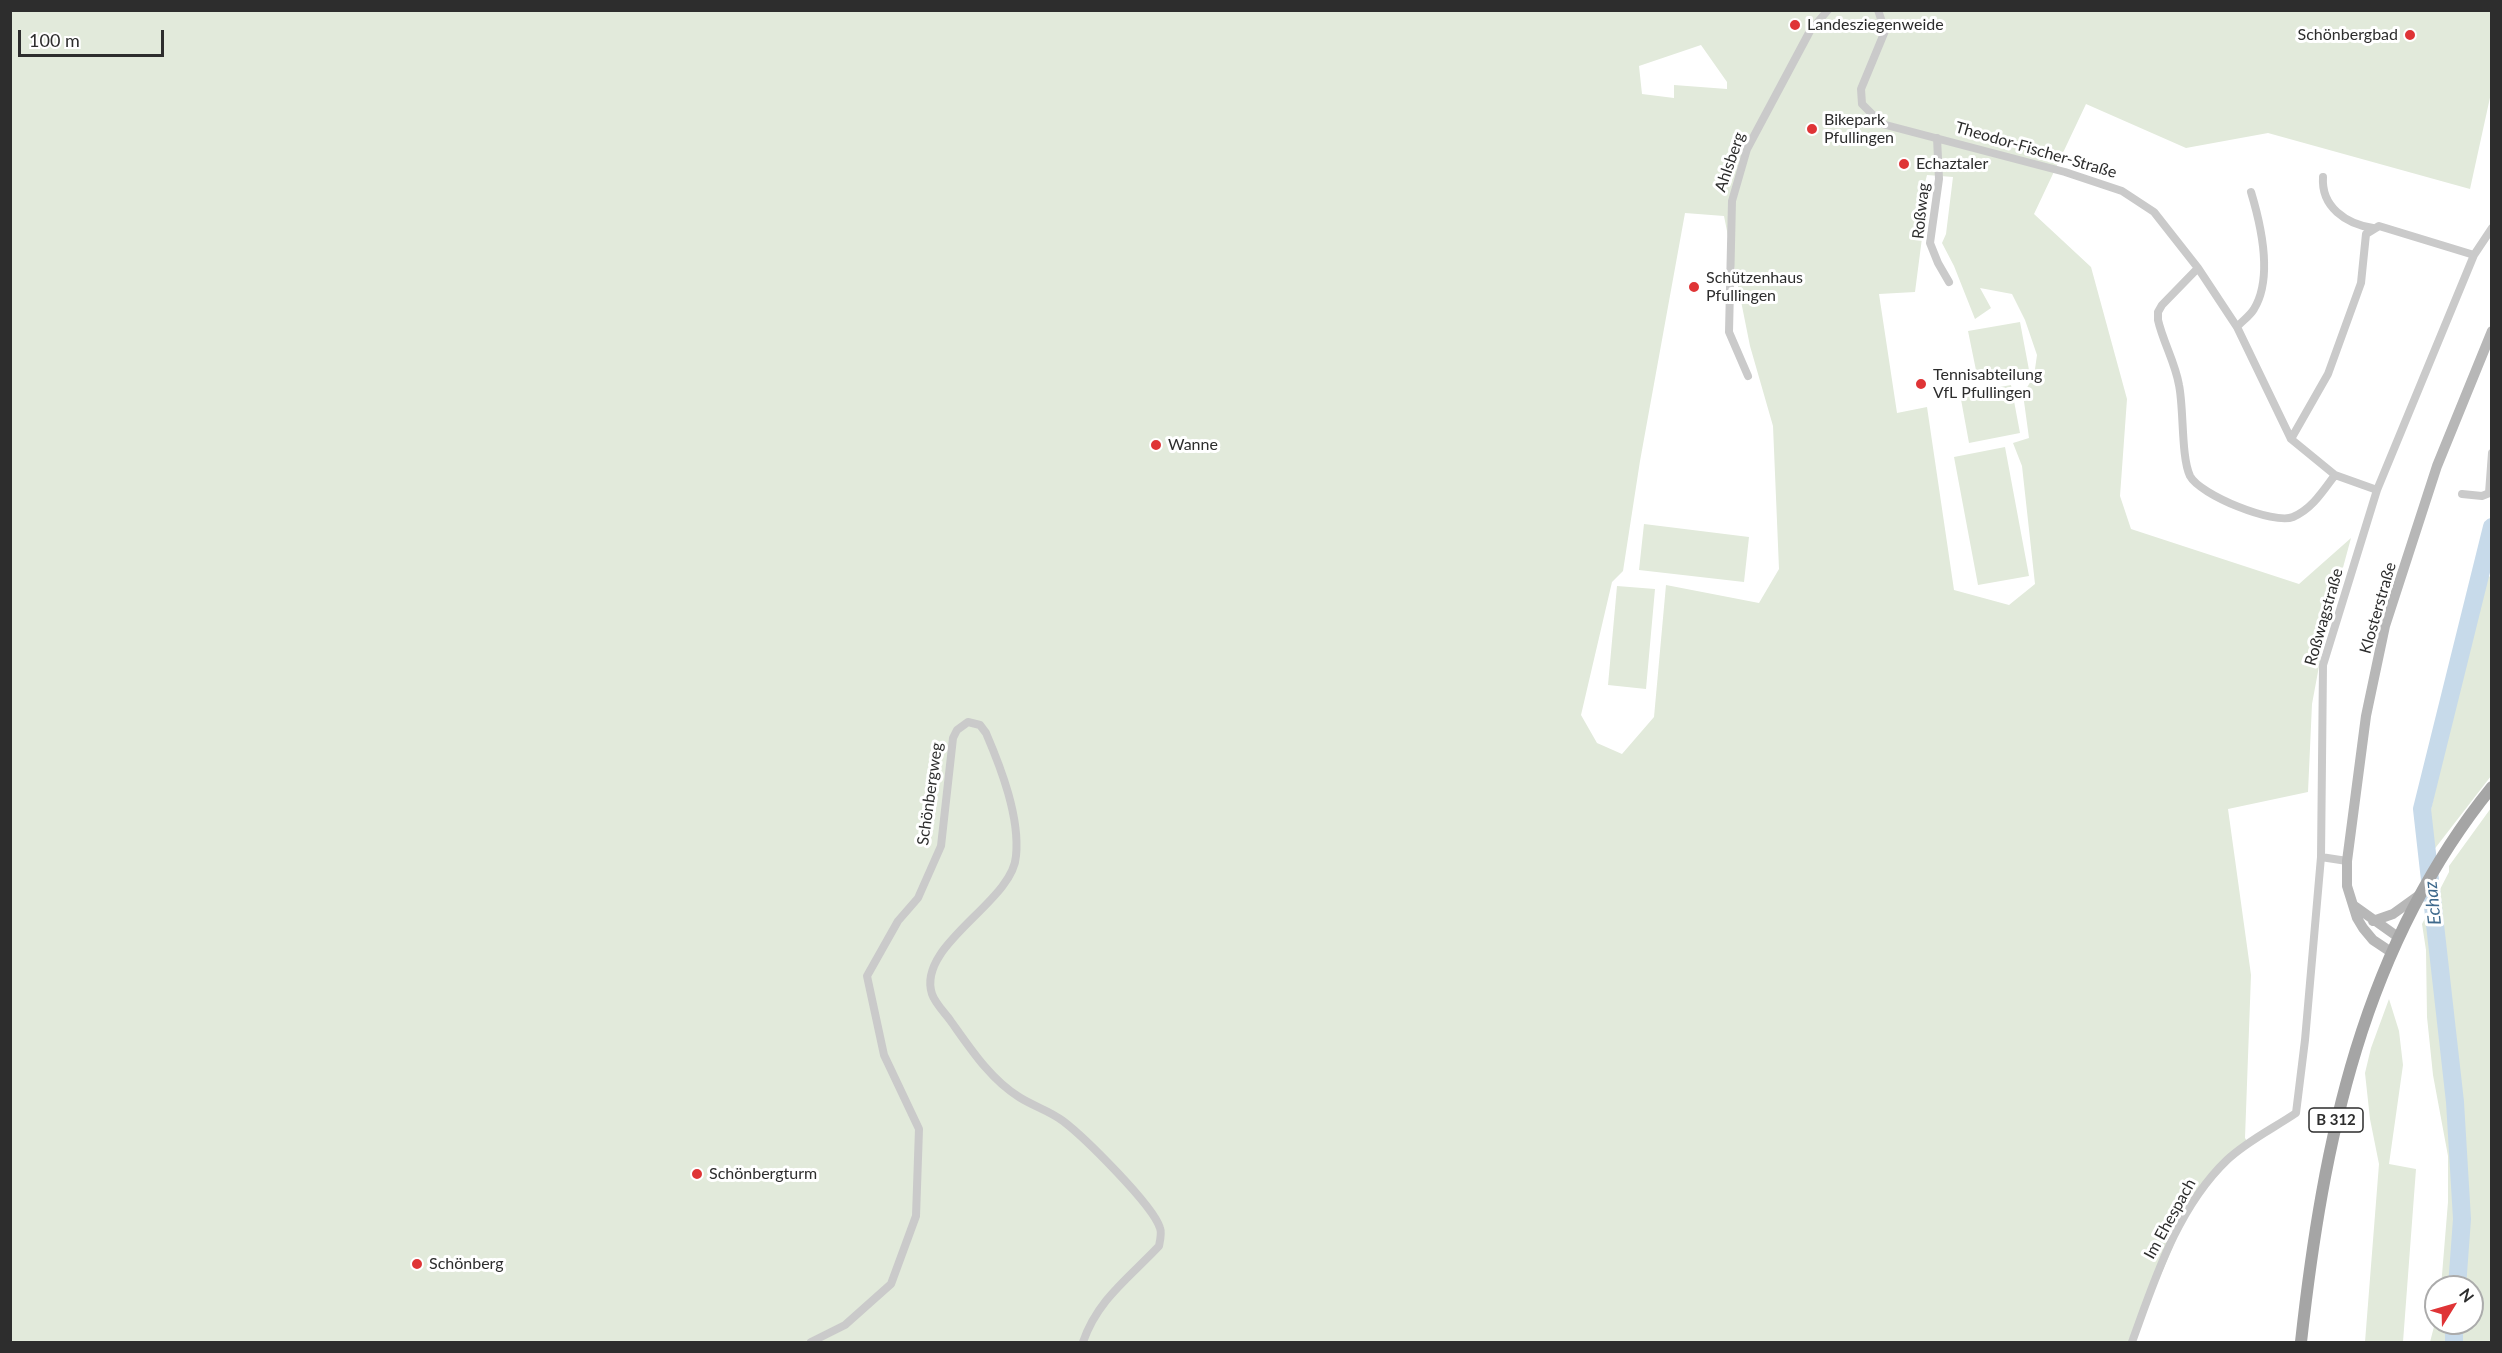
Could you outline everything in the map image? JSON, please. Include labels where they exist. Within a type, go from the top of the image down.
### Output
[{"type":"main road","name":"Klosterstraße","points":[[2391,952],[2368,935],[2357,918],[2347,886],[2347,861],[2366,716],[2385,626],[2437,466],[2492,331]]},
{"type":"main road","name":"B 312","points":[[2301,1342],[2324,1181],[2340,1104],[2367,1012],[2391,952],[2421,891],[2462,825],[2492,787]]},
{"type":"main road","points":[[2373,921],[2393,914],[2421,891]]},
{"type":"main road","points":[[2353,905],[2398,938]]},
{"type":"street","name":"Ahlsberg","points":[[1748,376],[1729,332],[1732,201],[1747,149],[1805,38],[1828,10]]},
{"type":"street","name":"Theodor-Fischer-Straße","points":[[1878,10],[1885,31],[1860,89],[1862,104],[1882,124],[2065,172],[2122,190],[2154,212],[2198,268],[2237,327],[2292,439],[2335,476],[2377,490]]},
{"type":"street","name":"Roßwag","points":[[1937,138],[1939,179],[1930,243],[1949,282]]},
{"type":"street","points":[[2323,177],[2322,190],[2329,204],[2357,225],[2373,228]]},
{"type":"street","points":[[2237,327],[2254,309],[2261,290],[2265,259],[2259,219],[2251,192]]},
{"type":"street","points":[[2292,439],[2328,374],[2361,283],[2366,234],[2379,226],[2474,255]]},
{"type":"street","name":"Roßwagstraße","points":[[2296,1113],[2306,1040],[2320,857],[2323,665],[2377,490],[2474,255],[2492,228]]},
{"type":"street","points":[[2198,268],[2166,299],[2158,312],[2159,327],[2179,384],[2187,467],[2193,481],[2204,490],[2225,500],[2253,511],[2286,519],[2311,506],[2335,476]]},
{"type":"street","points":[[2462,494],[2482,496],[2490,493],[2492,453]]},
{"type":"street","name":"Schönbergweg","points":[[811,1342],[845,1325],[891,1284],[916,1216],[919,1130],[884,1055],[867,976],[897,921],[918,898],[941,846],[952,738],[957,730],[968,722],[980,725],[986,733],[1010,797],[1016,856],[1012,871],[1000,888],[939,954],[930,978],[932,994],[980,1062],[1018,1097],[1062,1120],[1117,1173],[1149,1210],[1161,1229],[1159,1246],[1108,1296],[1088,1326],[1083,1342]]},
{"type":"street","points":[[2320,857],[2347,861]]},
{"type":"street","name":"Im Ehespach","points":[[2132,1342],[2161,1263],[2190,1206],[2228,1158],[2296,1113]]},
{"type":"green space","points":[[10,11],[2491,11],[2491,93],[2470,189],[2268,133],[2186,148],[2086,104],[2034,214],[2091,267],[2127,399],[2120,496],[2131,529],[2299,584],[2351,538],[2325,634],[2312,704],[2308,792],[2228,809],[2251,975],[2245,1138],[2249,1144],[2228,1158],[2190,1207],[2132,1342],[11,1342]],"holes":[[[1701,45],[1727,82],[1727,89],[1674,85],[1674,98],[1642,94],[1639,66]],[[1927,175],[1953,177],[1946,234],[1942,243],[1954,266],[1975,319],[1991,308],[1980,288],[2012,294],[2025,320],[2037,355],[2034,376],[2023,394],[2029,438],[2013,443],[2022,466],[2035,584],[2009,605],[1954,590],[1927,407],[1897,413],[1879,294],[1915,292],[1929,184],[1925,183]],[[1685,213],[1724,216],[1750,346],[1773,426],[1779,569],[1759,603],[1666,585],[1654,717],[1622,754],[1597,743],[1581,715],[1612,582],[1623,571],[1640,461]]]},
{"type":"green space","points":[[2020,322],[2029,370],[1978,380],[1968,331]]},
{"type":"green space","points":[[2011,385],[2020,433],[1969,443],[1960,394]]},
{"type":"green space","points":[[2005,447],[2029,576],[1978,585],[1954,457]]},
{"type":"green space","points":[[1644,524],[1749,537],[1744,582],[1639,570]]},
{"type":"green space","points":[[2483,575],[2492,577],[2491,776],[2433,851],[2428,823]]},
{"type":"green space","points":[[1617,586],[1655,589],[1646,689],[1608,685]]},
{"type":"green space","points":[[2491,808],[2491,1342],[2430,1342],[2432,1335],[2484,1335],[2484,1275],[2442,1275],[2448,1202],[2448,1156],[2433,1075],[2427,1017],[2426,950],[2422,924],[2449,872],[2449,866]]},
{"type":"green space","points":[[2389,999],[2399,1031],[2403,1065],[2389,1164],[2416,1169],[2403,1342],[2365,1342],[2379,1164],[2370,1119],[2365,1073],[2371,1048]]},
{"type":"waterway","name":"Echaz","points":[[2458,1275],[2462,1219],[2455,1102],[2422,809],[2492,527]]},
{"type":"waterway","name":"Echaz","points":[[2454,1335],[2454,1342]]},
{"type":"place","name":"Landesziegenweide","points":[[1795,25]]},
{"type":"place","name":"Schönbergbad","points":[[2410,35]]},
{"type":"place","name":"Bikepark Pfullingen","points":[[1812,129]]},
{"type":"place","name":"Echaztaler","points":[[1904,164]]},
{"type":"place","name":"Schützenhaus Pfullingen","points":[[1694,287]]},
{"type":"place","name":"Tennisabteilung VfL Pfullingen","points":[[1921,384]]},
{"type":"place","name":"Wanne","points":[[1156,445]]},
{"type":"place","name":"Schönbergturm","points":[[697,1174]]},
{"type":"place","name":"Schönberg","points":[[417,1264]]}]
